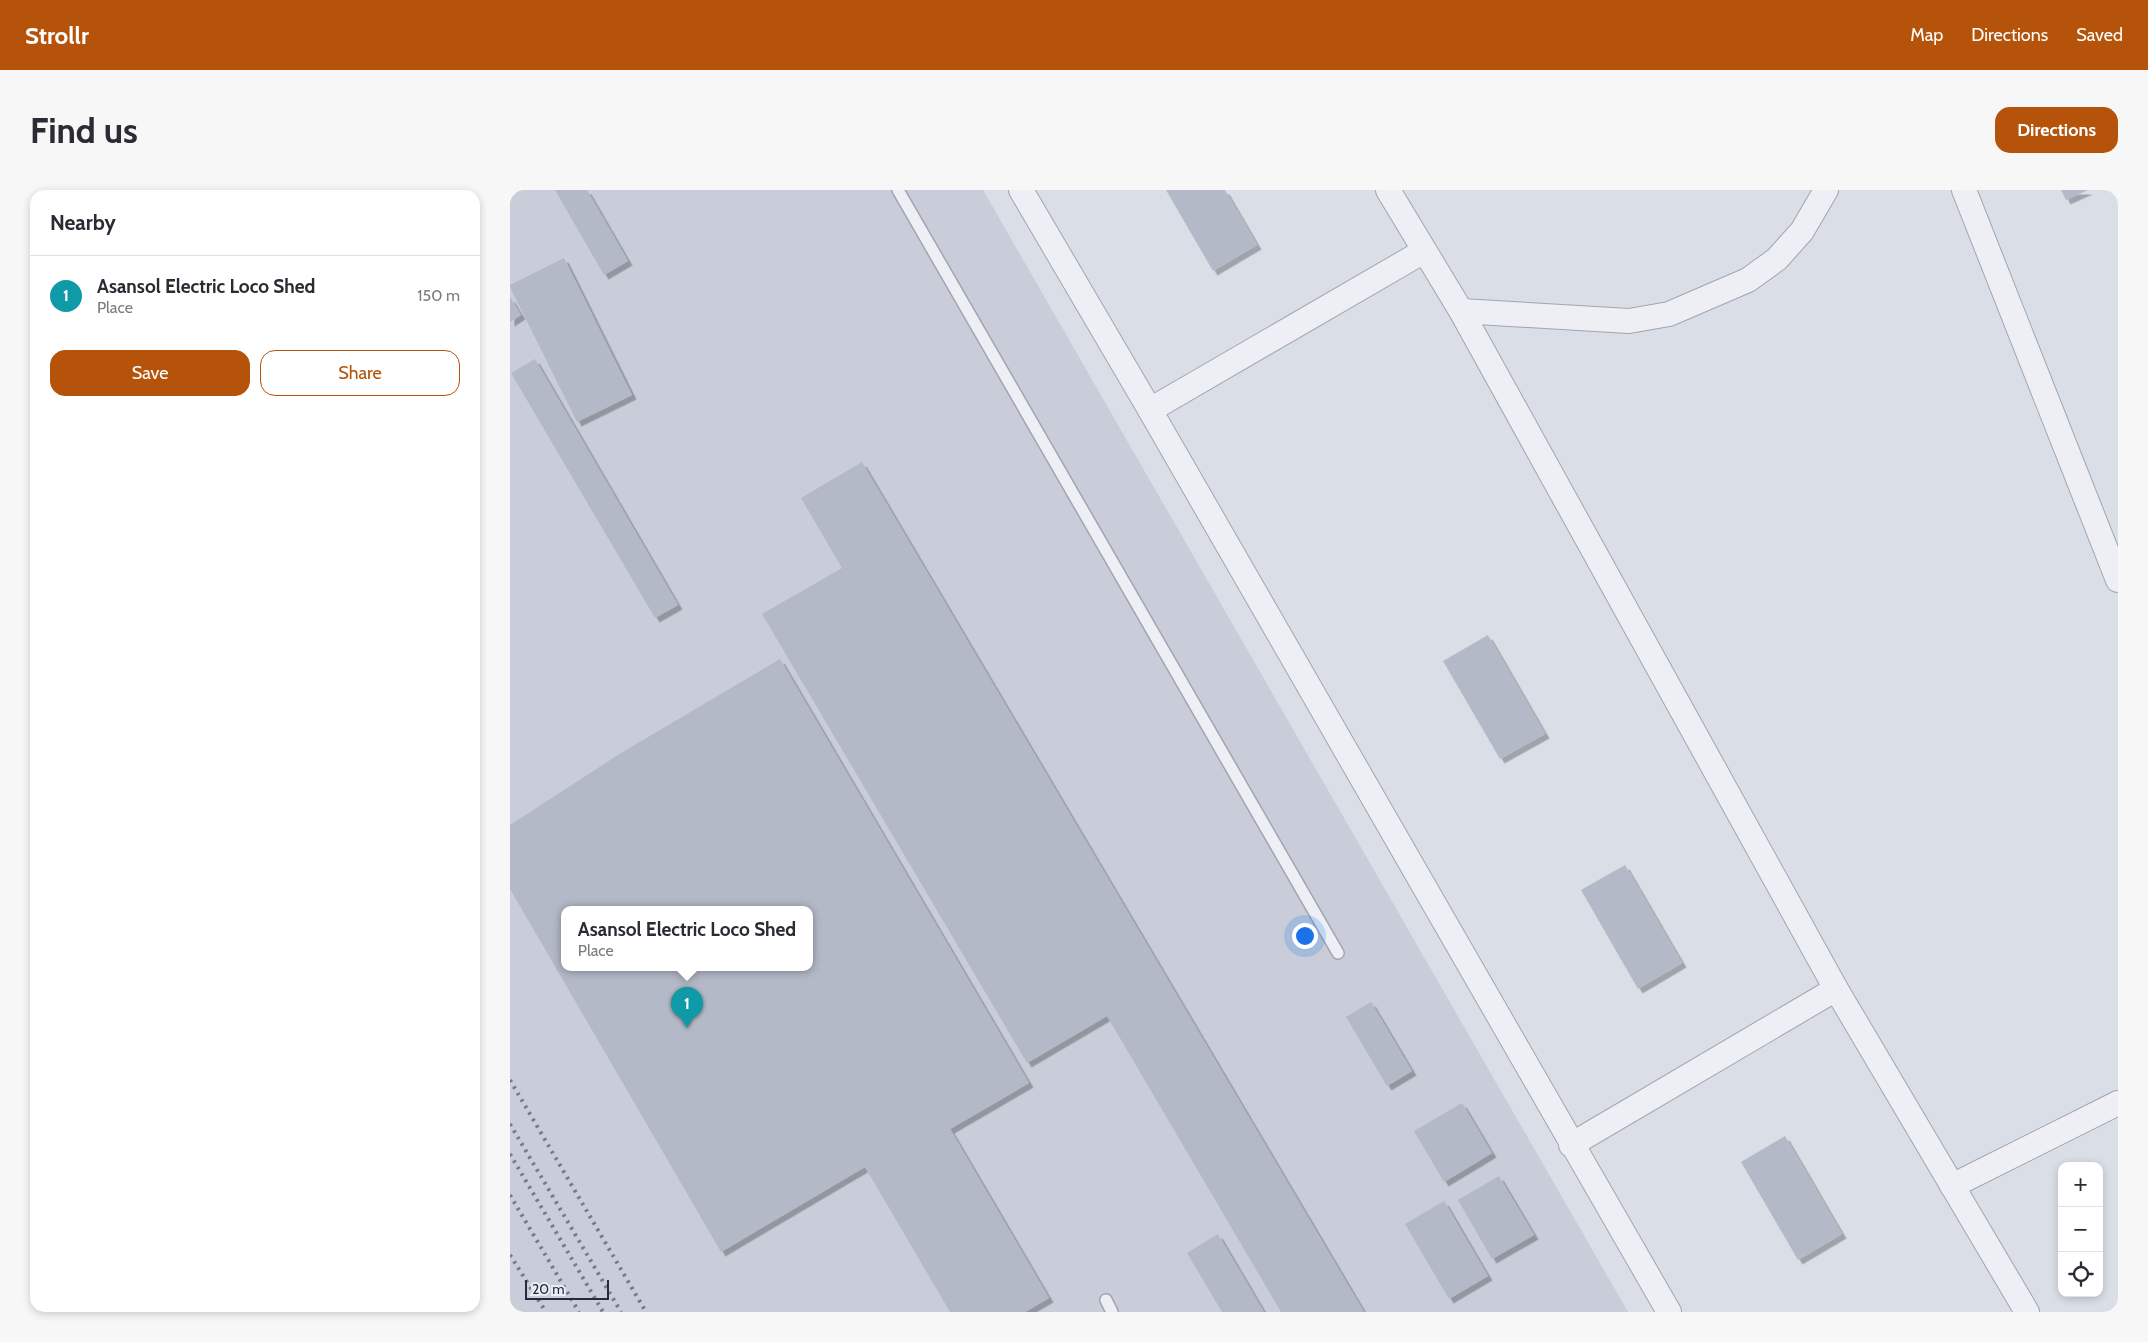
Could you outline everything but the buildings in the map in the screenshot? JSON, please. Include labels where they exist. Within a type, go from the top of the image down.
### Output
[{"type":"street","points":[[1021,190],[1150,410],[1571,1145],[1669,1312]]},
{"type":"street","points":[[1388,190],[1461,311],[1836,989],[2027,1312]]},
{"type":"street","points":[[1461,311],[1629,321],[1669,314],[1748,280],[1777,259],[1802,231],[1826,190]]},
{"type":"street","points":[[1964,190],[2118,580]]},
{"type":"street","points":[[1150,410],[1424,251]]},
{"type":"street","points":[[1571,1145],[1836,989]]},
{"type":"street","points":[[1952,1186],[2118,1103]]},
{"type":"lane","points":[[898,190],[1338,953]]},
{"type":"lane","points":[[1106,1300],[1112,1312]]},
{"type":"shaded area","points":[[510,190],[983,190],[1628,1312],[510,1312]]},
{"type":"railway","points":[[510,1080],[646,1312]]},
{"type":"railway","points":[[510,1124],[621,1312]]},
{"type":"railway","points":[[510,1154],[603,1312]]},
{"type":"railway","points":[[510,1195],[579,1312]]},
{"type":"railway","points":[[510,1255],[546,1312]]},
{"type":"place","name":"Asansol Electric Loco Shed","points":[[687,1028]]}]
